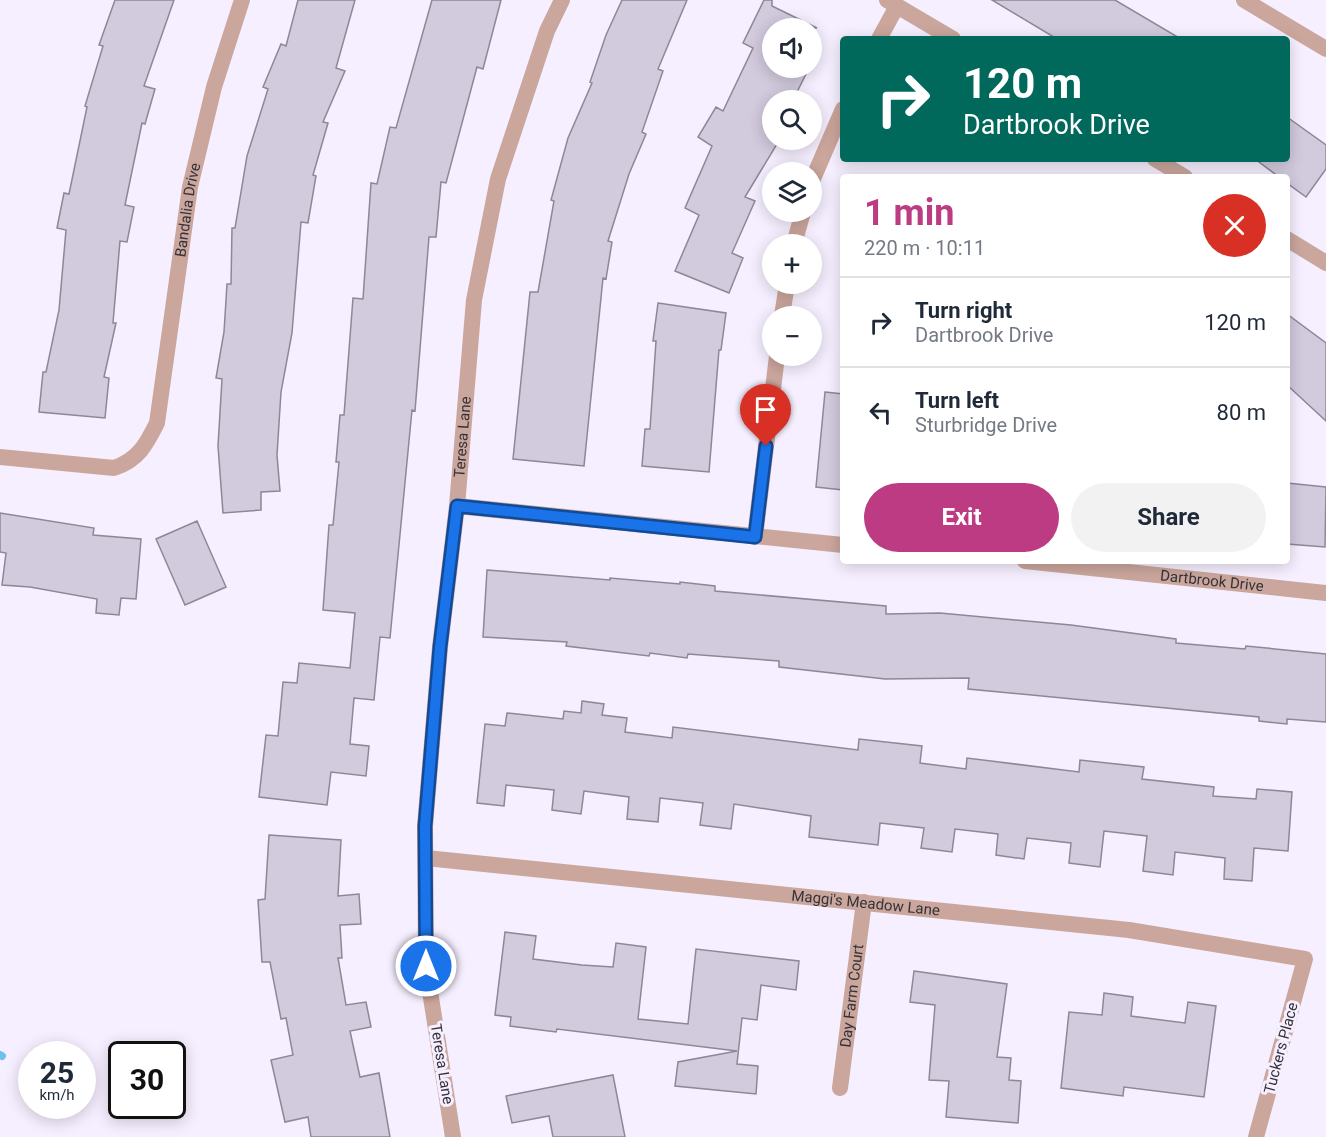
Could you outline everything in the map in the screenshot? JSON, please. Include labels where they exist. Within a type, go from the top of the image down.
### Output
[{"type":"street","name":"Bandalia Drive","points":[[0,458],[114,468],[128,463],[143,451],[157,423],[190,187],[214,87],[242,0]]},
{"type":"street","name":"Teresa Lane","points":[[453,1137],[426,966],[425,826],[440,647],[457,506],[474,300],[498,179],[547,31],[562,0]]},
{"type":"street","points":[[1244,0],[1326,49]]},
{"type":"street","points":[[880,36],[892,3],[948,36]]},
{"type":"street","points":[[820,162],[840,116]]},
{"type":"street","points":[[1159,167],[1177,174]]},
{"type":"street","points":[[1290,241],[1326,263]]},
{"type":"street","points":[[755,537],[776,366]]},
{"type":"street","points":[[457,506],[840,545]]},
{"type":"street","name":"Dartbrook Drive","points":[[1075,564],[1326,593]]},
{"type":"street","name":"Maggi's Meadow Lane","points":[[426,858],[1129,930],[1305,959]]},
{"type":"street","name":"Day Farm Court","points":[[840,1088],[864,902]]},
{"type":"street","name":"Tuckers Place","points":[[1256,1137],[1305,959]]},
{"type":"building","points":[[115,0],[174,0],[144,86],[155,89],[145,124],[142,123],[125,205],[134,207],[127,242],[120,241],[113,323],[116,323],[104,377],[109,378],[105,418],[39,412],[43,372],[46,372],[59,310],[66,230],[57,228],[64,193],[69,194],[87,107],[85,106],[103,46],[99,45]]},
{"type":"building","points":[[298,0],[355,0],[336,68],[345,71],[323,122],[328,123],[313,175],[316,176],[308,223],[301,222],[292,333],[281,392],[277,455],[280,491],[261,492],[261,510],[223,513],[218,446],[222,379],[216,378],[224,332],[227,284],[231,284],[232,228],[235,228],[247,156],[268,89],[263,87],[281,44],[286,46]]},
{"type":"building","points":[[432,0],[501,0],[483,69],[477,67],[446,183],[441,182],[436,237],[429,237],[415,411],[412,410],[390,638],[380,637],[374,700],[354,698],[350,744],[369,746],[366,776],[331,772],[327,805],[259,797],[266,735],[278,736],[283,682],[297,683],[299,663],[350,668],[355,613],[323,610],[329,525],[333,525],[339,462],[336,462],[340,415],[344,415],[353,298],[363,299],[371,183],[377,184],[390,127],[396,128]]},
{"type":"building","points":[[622,0],[687,0],[658,69],[663,71],[642,132],[646,134],[629,174],[608,241],[612,242],[606,279],[603,278],[584,466],[513,459],[530,292],[538,292],[554,201],[551,200],[568,138],[592,83],[590,82],[606,35]]},
{"type":"building","points":[[764,0],[772,0],[772,6],[797,18],[762,18],[762,78],[804,78],[798,90],[762,90],[762,150],[773,150],[766,162],[762,162],[762,169],[745,197],[755,201],[732,253],[743,258],[729,293],[675,271],[699,215],[685,208],[712,146],[698,137],[716,107],[723,111],[753,48],[743,43]]},
{"type":"building","points":[[992,0],[1115,0],[1176,36],[1052,36]]},
{"type":"building","points":[[1290,119],[1326,145],[1326,169],[1306,197],[1290,185],[1290,174],[1275,174],[1259,162],[1290,162]]},
{"type":"building","points":[[658,303],[726,313],[721,350],[719,350],[709,472],[642,466],[645,429],[650,429],[656,341],[653,341]]},
{"type":"building","points":[[1290,316],[1326,343],[1326,421],[1290,388]]},
{"type":"building","points":[[825,392],[840,394],[840,490],[816,487]]},
{"type":"building","points":[[1290,483],[1326,487],[1325,547],[1290,544]]},
{"type":"building","points":[[0,513],[94,528],[93,535],[141,539],[136,599],[121,598],[119,615],[96,613],[97,599],[30,587],[2,585],[6,553],[0,552]]},
{"type":"building","points":[[197,521],[226,587],[185,605],[156,539]]},
{"type":"building","points":[[487,570],[610,580],[610,578],[680,584],[680,582],[715,586],[715,591],[886,606],[886,614],[940,613],[1071,625],[1176,639],[1176,643],[1245,649],[1246,646],[1326,654],[1326,722],[1287,719],[1287,724],[1259,721],[1259,717],[968,689],[969,678],[885,679],[779,667],[779,661],[688,654],[687,658],[650,653],[649,656],[566,646],[567,642],[483,637]]},
{"type":"building","points":[[582,701],[604,704],[602,715],[627,718],[625,732],[672,738],[673,727],[858,750],[859,739],[922,746],[920,763],[966,769],[967,758],[1079,772],[1080,760],[1144,767],[1142,779],[1214,787],[1213,796],[1256,799],[1257,789],[1292,792],[1288,851],[1254,848],[1252,881],[1224,879],[1225,858],[1175,852],[1173,875],[1143,871],[1147,836],[1104,831],[1100,867],[1069,863],[1071,843],[1027,838],[1024,859],[996,855],[998,834],[955,829],[952,852],[921,848],[924,828],[880,823],[878,845],[809,837],[811,816],[734,804],[731,829],[700,825],[703,803],[660,798],[658,822],[627,819],[629,797],[584,791],[581,814],[552,810],[554,790],[506,785],[504,806],[477,803],[485,724],[505,726],[507,713],[563,719],[564,711],[581,713]]},
{"type":"building","points":[[269,835],[341,840],[338,896],[359,894],[361,924],[340,925],[342,958],[338,958],[346,1005],[366,1002],[371,1027],[350,1031],[360,1077],[379,1073],[390,1137],[311,1137],[308,1117],[285,1122],[271,1060],[293,1055],[286,1018],[281,1019],[270,962],[262,962],[258,900],[265,899]]},
{"type":"building","points":[[505,932],[536,936],[533,959],[582,965],[613,967],[616,943],[646,947],[638,1019],[688,1024],[696,949],[799,961],[796,990],[761,985],[757,1020],[742,1018],[737,1064],[758,1066],[756,1094],[675,1086],[678,1062],[737,1051],[557,1029],[556,1032],[510,1026],[511,1017],[495,1015]]},
{"type":"building","points":[[914,971],[1007,984],[997,1057],[1011,1058],[1009,1080],[1021,1081],[1018,1123],[946,1117],[949,1081],[929,1080],[935,1005],[910,1002]]},
{"type":"building","points":[[1104,993],[1133,997],[1131,1016],[1185,1023],[1188,1002],[1216,1006],[1204,1097],[1124,1087],[1123,1096],[1061,1088],[1069,1012],[1102,1015]]},
{"type":"building","points":[[613,1075],[625,1137],[553,1137],[549,1116],[512,1123],[506,1096]]},
{"type":"route","points":[[426,966],[425,826],[440,647],[457,506],[755,537],[766,446]]}]
